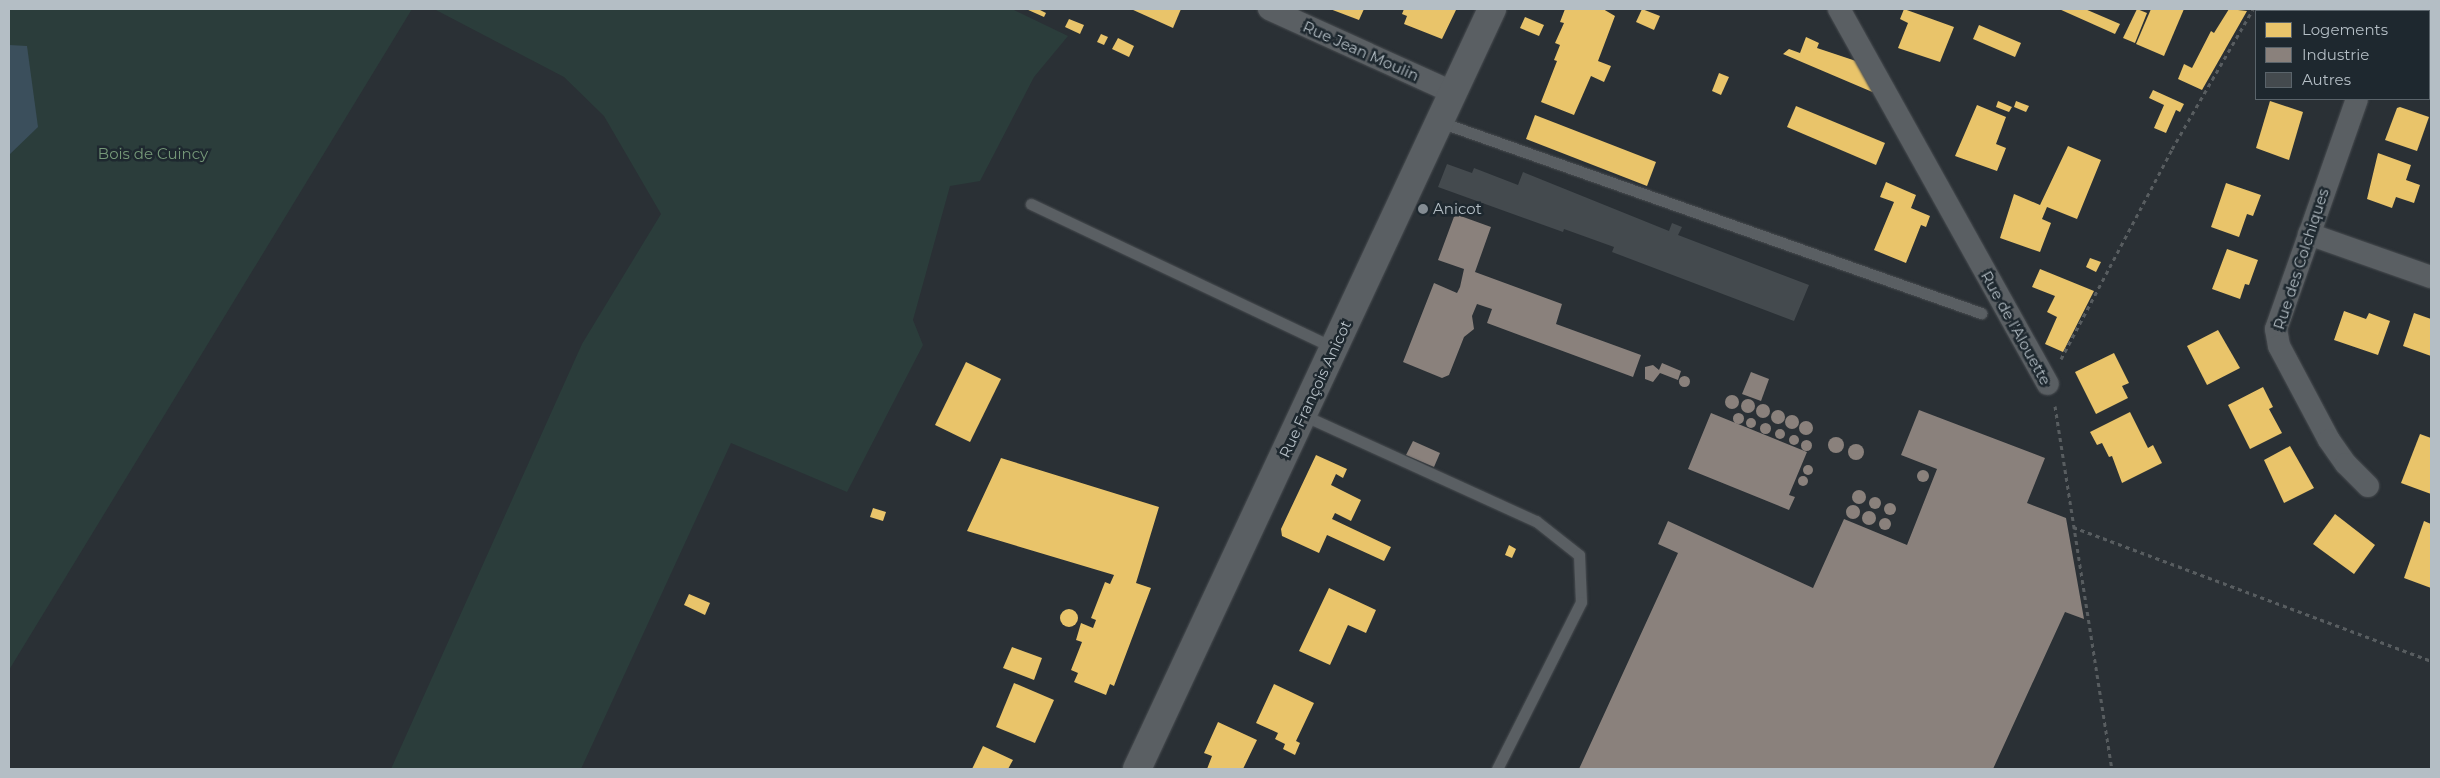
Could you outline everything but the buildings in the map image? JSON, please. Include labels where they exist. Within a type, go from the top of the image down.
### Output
[{"type":"street","name":"Rue Jean Moulin","points":[[1269,9],[1454,93]]},
{"type":"street","name":"Rue François Anicot","points":[[1137,769],[1492,9]]},
{"type":"street","name":"Rue de l'Alouette","points":[[1839,9],[2048,384]]},
{"type":"street","name":"Rue des Colchiques","points":[[2357,100],[2278,317],[2276,339],[2329,440],[2346,464],[2368,486]]},
{"type":"street","points":[[2309,234],[2431,277]]},
{"type":"lane","points":[[1440,122],[1981,313]]},
{"type":"lane","points":[[1031,204],[1334,348]]},
{"type":"lane","points":[[1304,415],[1536,521],[1579,555],[1581,602],[1497,769]]},
{"type":"path","points":[[2048,384],[2172,148],[2253,9]]},
{"type":"path","name":"Rue de l'Alouette","points":[[2048,384],[2056,410],[2112,769]]},
{"type":"path","points":[[2073,526],[2431,661]]},
{"type":"green space","name":"Bois de Cuincy","points":[[9,9],[412,9],[9,670]]},
{"type":"green space","points":[[434,9],[1012,9],[1068,36],[1034,77],[980,181],[950,186],[913,320],[923,345],[847,492],[731,443],[581,769],[391,769],[582,344],[661,214],[604,116],[564,77]]},
{"type":"water","points":[[9,45],[27,46],[38,127],[9,155]]},
{"type":"place","name":"Anicot","points":[[1423,209]]}]
